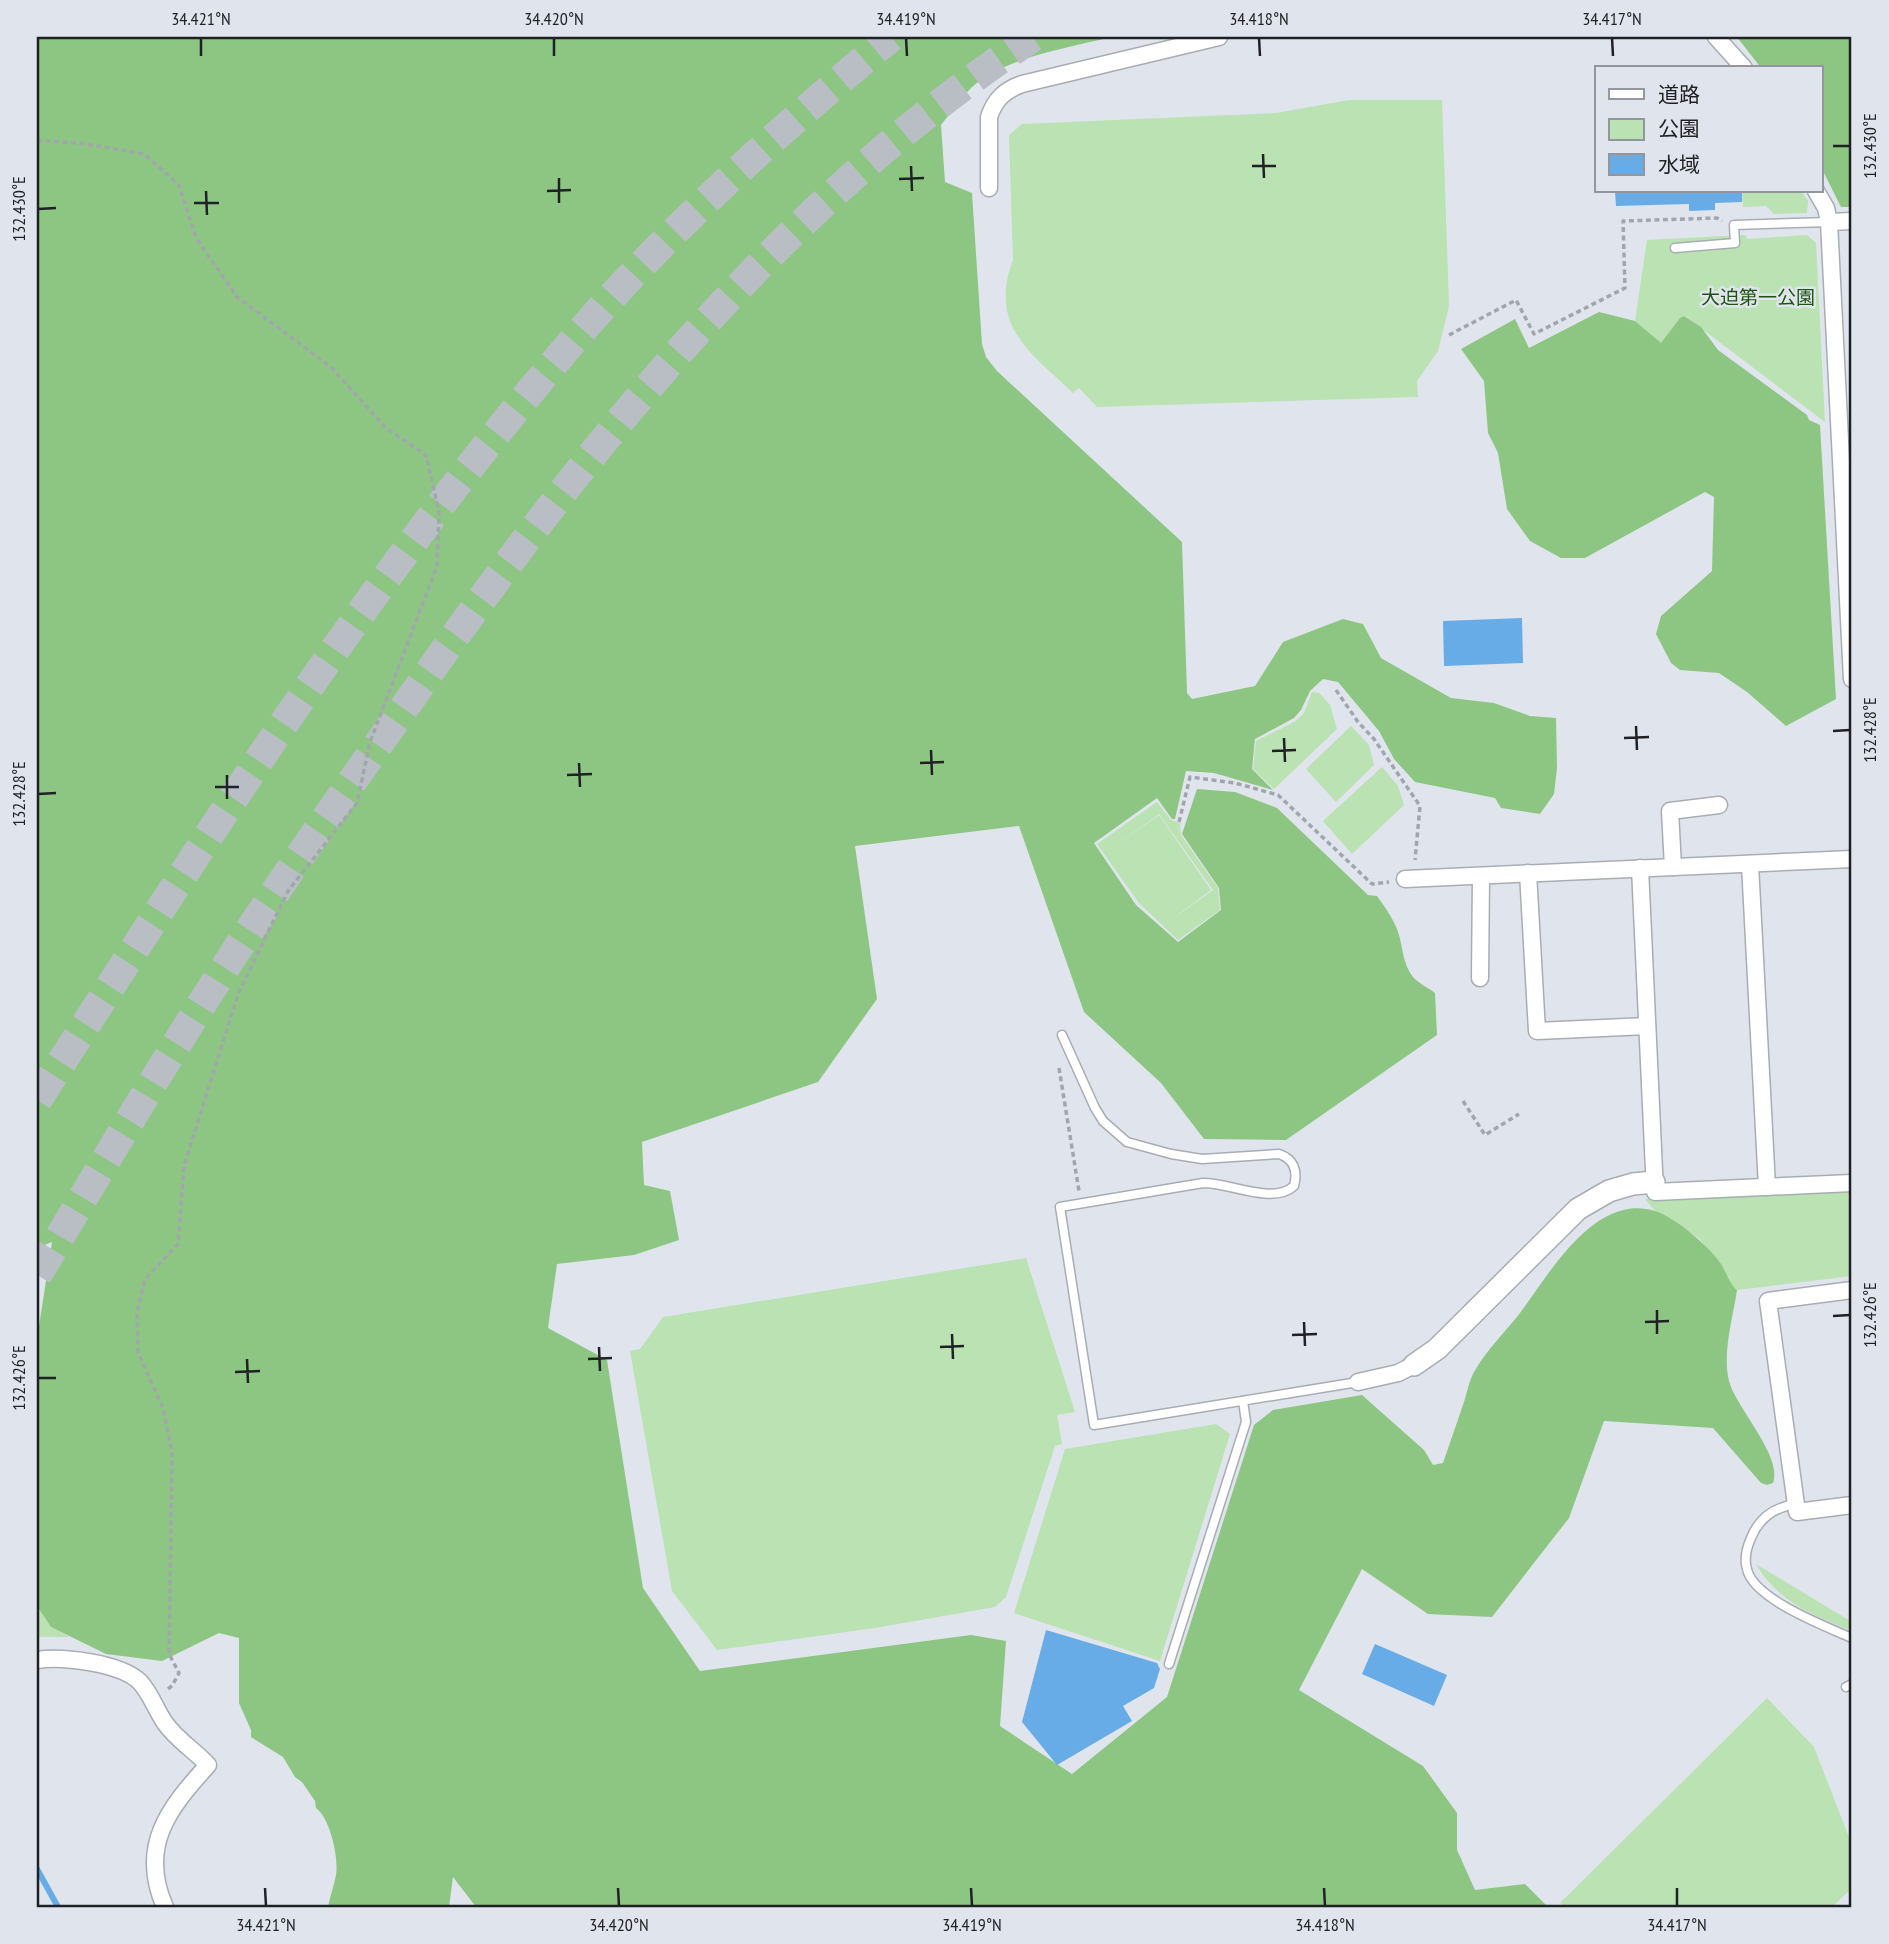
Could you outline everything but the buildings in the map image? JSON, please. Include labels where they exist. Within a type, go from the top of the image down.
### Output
[{"type":"street","points":[[989,188],[989,117],[992,107],[1005,92],[1022,84],[1219,37]]},
{"type":"street","points":[[1716,37],[1736,65]]},
{"type":"street","points":[[1817,192],[1826,208],[1829,222],[1849,538],[1852,679]]},
{"type":"street","points":[[1829,222],[1852,221]]},
{"type":"street","points":[[1673,867],[1670,811],[1719,805]]},
{"type":"street","points":[[1410,879],[1852,859]]},
{"type":"street","points":[[1750,864],[1767,1186]]},
{"type":"street","points":[[1640,868],[1655,1192],[1852,1183]]},
{"type":"street","points":[[1528,873],[1537,1031],[1647,1026]]},
{"type":"street","points":[[1480,876],[1480,978]]},
{"type":"street","points":[[1358,1382],[1398,1373],[1437,1349],[1578,1209],[1609,1191],[1633,1184],[1654,1182]]},
{"type":"street","points":[[1852,1290],[1768,1300],[1797,1512],[1852,1505]]},
{"type":"street","points":[[37,1660],[66,1657],[124,1672],[137,1679],[166,1725],[208,1765],[174,1803],[158,1839],[155,1855],[156,1881],[165,1907]]},
{"type":"lane","points":[[1675,248],[1735,243],[1734,225],[1829,222]]},
{"type":"lane","points":[[1062,1035],[1103,1121],[1128,1142],[1178,1156],[1202,1159],[1279,1154],[1289,1158],[1296,1170],[1294,1186],[1288,1192],[1280,1194],[1264,1194],[1219,1183],[1203,1183],[1059,1207],[1094,1425],[1358,1382]]},
{"type":"lane","points":[[1169,1664],[1245,1422],[1243,1401]]},
{"type":"lane","points":[[1796,1504],[1784,1506],[1768,1514],[1756,1527],[1747,1552],[1746,1569],[1749,1576],[1791,1612],[1852,1638]]},
{"type":"path","points":[[37,140],[86,144],[144,154],[179,185],[196,238],[237,297],[331,367],[386,428],[426,455],[439,512],[437,566],[370,742],[357,803],[288,891],[238,994],[184,1166],[178,1244],[145,1279],[136,1311],[138,1352],[163,1408],[172,1452],[169,1654],[179,1673],[172,1686],[152,1700]]},
{"type":"path","points":[[1449,335],[1516,300],[1534,334],[1625,288],[1623,221],[1717,218],[1734,225]]},
{"type":"path","points":[[1803,306],[1815,305]]},
{"type":"path","points":[[1336,690],[1358,722],[1374,739],[1419,806],[1410,879]]},
{"type":"path","points":[[1179,822],[1189,777],[1235,783],[1278,795],[1373,884]]},
{"type":"path","points":[[1062,1081],[1079,1192]]},
{"type":"path","points":[[1463,1101],[1485,1135],[1519,1114]]},
{"type":"green space","points":[[37,37],[1111,37],[1038,55],[1002,68],[972,87],[941,125],[945,182],[972,193],[982,344],[986,357],[997,371],[1182,542],[1187,693],[1192,699],[1255,686],[1283,642],[1343,619],[1363,624],[1381,658],[1451,698],[1494,703],[1530,716],[1556,718],[1557,768],[1554,794],[1540,814],[1501,808],[1495,798],[1415,782],[1394,759],[1379,731],[1338,682],[1323,679],[1310,691],[1294,718],[1255,739],[1252,769],[1273,790],[1214,773],[1186,771],[1175,819],[1172,819],[1157,798],[1094,843],[1136,905],[1178,942],[1221,910],[1219,888],[1182,834],[1197,789],[1235,792],[1277,808],[1368,895],[1377,896],[1386,909],[1397,930],[1410,972],[1418,982],[1435,993],[1437,1035],[1286,1140],[1204,1139],[1161,1083],[1084,1012],[1019,826],[855,846],[877,999],[818,1082],[642,1142],[644,1185],[670,1191],[679,1240],[634,1255],[557,1264],[548,1328],[607,1360],[643,1588],[700,1671],[971,1635],[1006,1641],[1000,1726],[1072,1774],[1167,1697],[1254,1425],[1273,1410],[1362,1395],[1424,1450],[1433,1465],[1443,1463],[1474,1372],[1576,1240],[1613,1213],[1633,1208],[1655,1211],[1672,1220],[1709,1249],[1737,1290],[1727,1347],[1729,1381],[1771,1459],[1773,1483],[1761,1483],[1713,1428],[1604,1421],[1569,1518],[1492,1617],[1428,1614],[1362,1569],[1299,1690],[1423,1766],[1457,1813],[1457,1850],[1475,1890],[1525,1884],[1548,1907],[476,1907],[453,1877],[449,1907],[328,1907],[337,1868],[329,1829],[316,1808],[315,1801],[283,1757],[251,1737],[251,1730],[239,1703],[239,1638],[219,1633],[162,1661],[106,1654],[51,1627],[37,1606],[37,1339],[52,1242],[37,1248]]},
{"type":"green space","points":[[1737,37],[1852,37],[1852,207],[1841,207],[1822,169],[1822,66],[1759,66]]},
{"type":"green space","points":[[1349,100],[1442,100],[1449,306],[1438,351],[1417,381],[1418,397],[1097,407],[1079,388],[1073,393],[1029,351],[1010,321],[1006,303],[1007,283],[1013,260],[1009,135],[1022,124],[1276,113]]},
{"type":"green space","points":[[1742,192],[1802,192],[1808,201],[1807,213],[1774,214],[1766,206],[1743,207]]},
{"type":"green space","name":"大迫第一公園","points":[[1746,235],[1747,239],[1807,235],[1816,243],[1825,422],[1685,316],[1680,318],[1661,344],[1635,321],[1647,240]]},
{"type":"green space","points":[[1599,312],[1635,321],[1661,343],[1684,316],[1701,327],[1718,350],[1807,415],[1809,420],[1820,425],[1836,699],[1786,726],[1747,692],[1719,673],[1680,670],[1671,663],[1656,634],[1661,616],[1712,571],[1714,497],[1705,492],[1585,558],[1561,558],[1530,541],[1507,509],[1498,453],[1488,433],[1484,381],[1461,349],[1515,319],[1529,348]]},
{"type":"green space","points":[[1312,692],[1319,693],[1330,705],[1337,729],[1274,789],[1253,769],[1256,741],[1296,721],[1304,713]]},
{"type":"green space","points":[[1351,726],[1369,745],[1374,765],[1336,802],[1306,769]]},
{"type":"green space","points":[[1382,767],[1398,786],[1404,805],[1352,854],[1323,821]]},
{"type":"green space","points":[[1157,802],[1171,820],[1180,823],[1181,835],[1218,888],[1220,910],[1178,940],[1139,903],[1097,844]],"holes":[[[1159,814],[1213,890],[1164,925],[1211,890],[1159,815],[1110,849]]]},
{"type":"green space","points":[[1852,1191],[1852,1276],[1737,1290],[1729,1282],[1719,1261],[1699,1238],[1655,1211],[1645,1199]]},
{"type":"green space","points":[[1026,1258],[1075,1412],[1057,1415],[1062,1444],[1055,1446],[1006,1597],[995,1607],[875,1628],[717,1650],[672,1591],[630,1351],[640,1349],[663,1317]]},
{"type":"green space","points":[[1216,1424],[1230,1434],[1160,1661],[1014,1613],[1065,1449]]},
{"type":"green space","points":[[1756,1564],[1852,1622],[1852,1631],[1811,1613],[1786,1598],[1775,1589]]},
{"type":"green space","points":[[37,1606],[51,1627],[70,1637],[37,1637]]},
{"type":"green space","points":[[1767,1698],[1814,1747],[1852,1845],[1852,1888],[1832,1907],[1564,1907],[1560,1903]]},
{"type":"water","points":[[1615,192],[1742,192],[1742,202],[1715,203],[1715,210],[1689,211],[1689,204],[1616,206]]},
{"type":"water","points":[[1522,618],[1523,663],[1444,666],[1443,621]]},
{"type":"water","points":[[1046,1630],[1157,1663],[1160,1669],[1154,1688],[1123,1706],[1132,1721],[1057,1765],[1022,1722]]},
{"type":"water","points":[[1375,1644],[1447,1675],[1434,1706],[1362,1674]]},
{"type":"waterway","points":[[37,1869],[58,1907]]},
{"type":"tunnel","points":[[37,1100],[300,700],[440,506],[514,412],[591,320],[698,208],[891,37]]},
{"type":"tunnel","points":[[37,1275],[194,1016],[287,874],[475,608],[615,427],[690,339],[769,256],[852,177],[940,104],[1033,37]]}]
